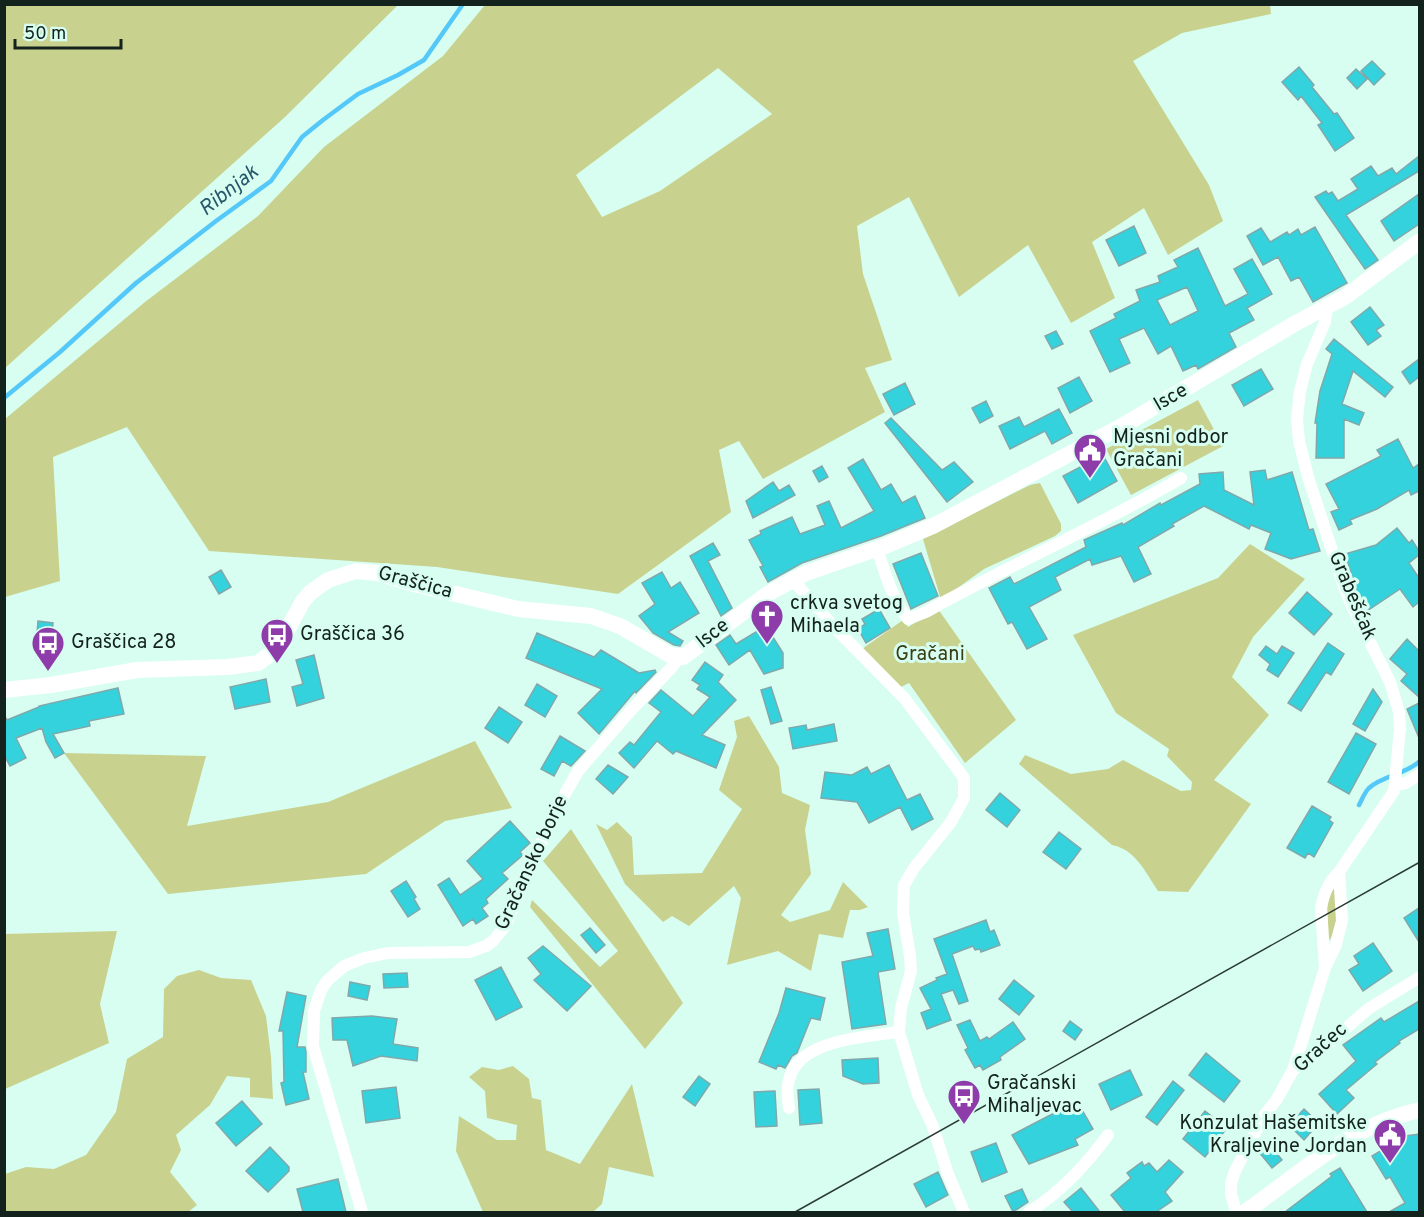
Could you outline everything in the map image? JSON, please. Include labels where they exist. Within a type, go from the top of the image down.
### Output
[{"type":"street","name":"Isce","points":[[678,658],[688,654],[769,593],[806,573],[877,549],[935,525],[1003,491],[1152,409],[1364,284],[1419,241]]},
{"type":"street","name":"Grabešćak","points":[[1325,968],[1321,908],[1327,886],[1392,795],[1397,777],[1400,729],[1395,697],[1382,664],[1344,587],[1308,477],[1299,441],[1298,419],[1306,364],[1325,322],[1327,307]]},
{"type":"street","points":[[877,549],[898,604],[908,619],[1087,530],[1181,478]]},
{"type":"street","name":"Graščica","points":[[4,690],[144,670],[228,667],[258,663],[277,649],[310,592],[328,580],[356,572],[377,573],[519,609],[591,616],[620,626],[678,658]]},
{"type":"street","points":[[793,580],[833,626],[915,711],[961,772],[965,784],[964,798],[951,822],[914,868],[904,885],[903,913],[911,971],[901,1008],[899,1032],[918,1095],[932,1124],[948,1174],[964,1212]]},
{"type":"street","name":"Gračansko borje","points":[[362,1212],[313,1046],[314,1011],[321,990],[327,981],[344,966],[364,958],[388,953],[464,952],[476,950],[493,941],[506,925],[545,833],[561,799],[578,771],[678,658]]},
{"type":"street","points":[[1397,777],[1406,783],[1419,774]]},
{"type":"street","name":"Grabešćak","points":[[1293,1070],[1342,921],[1339,872]]},
{"type":"street","name":"Gračec","points":[[1236,1212],[1231,1183],[1235,1171],[1264,1116],[1277,1099],[1293,1070],[1314,1056],[1368,1009],[1419,977]]},
{"type":"street","points":[[789,1108],[789,1080],[805,1057],[836,1042],[899,1032]]},
{"type":"street","points":[[1245,1212],[1358,1132],[1382,1120],[1419,1110]]},
{"type":"street","points":[[1029,1212],[1090,1158],[1108,1135]]},
{"type":"green space","points":[[1270,4],[1271,14],[1182,33],[1133,61],[1209,185],[1223,221],[1168,255],[1144,208],[1092,242],[1115,298],[1071,323],[1028,245],[959,297],[909,197],[857,226],[863,274],[892,360],[865,368],[885,412],[763,479],[739,441],[719,450],[731,512],[618,594],[437,567],[209,551],[127,427],[53,457],[60,581],[5,597],[5,419],[145,302],[258,216],[324,147],[443,56],[485,5]],"holes":[[[718,68],[772,114],[660,191],[602,217],[576,175]]]},
{"type":"green space","points":[[4,5],[398,5],[285,117],[5,368]]},
{"type":"green space","points":[[1198,400],[1223,446],[1131,495],[1106,449]]},
{"type":"green space","points":[[1040,483],[1061,524],[1061,531],[1055,536],[984,569],[941,600],[923,539],[1030,485]]},
{"type":"green space","points":[[1250,544],[1305,579],[1253,637],[1232,677],[1269,715],[1214,780],[1251,804],[1188,892],[1158,891],[1127,851],[1112,845],[1019,764],[1025,755],[1071,774],[1108,769],[1123,760],[1181,791],[1191,790],[1192,782],[1167,756],[1169,749],[1116,713],[1073,635],[1218,578]]},
{"type":"green space","name":"Gračani","points":[[938,609],[1016,720],[965,763],[909,683],[901,687],[862,649],[903,620],[908,627]]},
{"type":"green space","points":[[749,716],[779,767],[782,793],[810,805],[805,830],[811,874],[781,915],[790,922],[830,910],[843,882],[868,907],[850,910],[843,938],[819,934],[811,971],[778,951],[727,965],[741,898],[734,886],[689,926],[672,916],[663,922],[625,884],[596,824],[607,830],[617,822],[632,837],[634,875],[702,873],[742,809],[719,790],[737,737],[734,721]]},
{"type":"green space","points":[[475,741],[512,808],[445,821],[366,874],[168,894],[64,753],[206,756],[187,826],[328,802]]},
{"type":"green space","points":[[571,829],[683,1003],[645,1049],[530,907],[532,900],[600,967],[618,951],[543,861]]},
{"type":"green space","points":[[1334,885],[1338,921],[1330,940],[1328,938],[1328,904]]},
{"type":"green space","points":[[117,931],[100,1004],[109,1043],[5,1089],[5,934]]},
{"type":"green space","points":[[199,970],[221,978],[251,980],[266,1016],[273,1099],[250,1097],[250,1078],[227,1076],[210,1105],[176,1135],[181,1150],[170,1172],[197,1205],[188,1212],[5,1212],[5,1174],[26,1167],[54,1169],[86,1155],[116,1112],[127,1059],[163,1037],[164,989],[177,976]]},
{"type":"green space","points":[[513,1066],[529,1079],[532,1098],[541,1100],[546,1150],[580,1164],[632,1084],[654,1177],[609,1167],[602,1204],[593,1212],[483,1212],[456,1151],[459,1116],[497,1140],[516,1140],[517,1125],[487,1118],[485,1091],[469,1077],[482,1067],[499,1070]]},
{"type":"building","points":[[1372,61],[1385,74],[1374,85],[1361,71]]},
{"type":"building","points":[[1299,67],[1314,85],[1312,87],[1334,114],[1337,113],[1354,138],[1335,151],[1318,125],[1322,123],[1301,96],[1298,100],[1282,82]]},
{"type":"building","points":[[1356,69],[1367,79],[1357,89],[1347,78]]},
{"type":"building","points":[[1419,156],[1419,171],[1346,215],[1378,260],[1365,269],[1315,197],[1326,191],[1328,194],[1332,192],[1338,201],[1358,189],[1351,179],[1371,166],[1378,176],[1392,168],[1396,174]]},
{"type":"building","points":[[1419,194],[1419,224],[1394,241],[1381,221]]},
{"type":"building","points":[[1134,226],[1146,253],[1119,266],[1106,240]]},
{"type":"building","points":[[1315,227],[1347,283],[1313,302],[1299,277],[1291,281],[1278,257],[1263,265],[1247,236],[1261,228],[1270,242],[1287,232],[1289,235],[1298,229],[1301,235]]},
{"type":"building","points":[[1198,248],[1225,306],[1248,294],[1234,269],[1252,259],[1272,294],[1247,308],[1254,320],[1229,333],[1236,347],[1198,369],[1196,365],[1183,371],[1171,346],[1158,354],[1144,328],[1119,339],[1130,363],[1110,372],[1090,331],[1116,318],[1114,314],[1140,301],[1136,290],[1160,282],[1158,276],[1178,267],[1174,260]],"holes":[[[1187,287],[1198,311],[1170,325],[1157,300]]]},
{"type":"building","points":[[1370,307],[1384,325],[1376,330],[1381,336],[1368,345],[1351,322]]},
{"type":"building","points":[[1056,331],[1063,344],[1052,349],[1045,336]]},
{"type":"building","points":[[1334,339],[1393,387],[1385,397],[1353,371],[1342,404],[1364,413],[1359,425],[1344,419],[1344,458],[1316,458],[1317,423],[1315,423],[1320,391],[1332,354],[1326,349]]},
{"type":"building","points":[[1419,359],[1419,377],[1410,384],[1402,372]]},
{"type":"building","points":[[1261,369],[1273,389],[1244,406],[1232,385]]},
{"type":"building","points":[[1079,377],[1092,401],[1070,413],[1058,388]]},
{"type":"building","points":[[905,383],[915,404],[894,415],[883,394]]},
{"type":"building","points":[[986,401],[993,416],[980,423],[972,408]]},
{"type":"building","points":[[1059,409],[1072,433],[1052,444],[1045,431],[1010,449],[999,426],[1019,417],[1024,427]]},
{"type":"building","points":[[891,418],[942,470],[954,462],[973,482],[947,502],[885,423]]},
{"type":"building","points":[[1398,439],[1413,468],[1419,464],[1419,491],[1411,495],[1409,490],[1377,509],[1350,520],[1352,524],[1339,530],[1331,512],[1339,509],[1326,484],[1381,456],[1377,450]]},
{"type":"building","name":"Mjesni odbor Gračani","points":[[1103,455],[1117,481],[1078,503],[1063,476]]},
{"type":"building","points":[[863,459],[881,490],[891,484],[902,503],[915,496],[925,518],[802,563],[768,582],[760,567],[763,566],[749,540],[761,534],[760,531],[792,517],[800,534],[825,525],[817,506],[829,501],[841,528],[874,511],[848,468]]},
{"type":"building","points":[[822,466],[828,477],[819,482],[813,471]]},
{"type":"building","points":[[1265,470],[1267,480],[1292,472],[1309,530],[1313,529],[1320,551],[1291,559],[1265,549],[1271,533],[1251,525],[1249,529],[1204,506],[1138,547],[1151,574],[1134,582],[1121,556],[1092,565],[1090,559],[1055,577],[1061,590],[1029,607],[1047,639],[1027,649],[1012,622],[1008,624],[989,588],[1010,577],[1014,584],[1086,547],[1084,540],[1122,523],[1123,525],[1160,503],[1161,505],[1200,484],[1199,474],[1223,472],[1224,490],[1254,505],[1250,472]]},
{"type":"building","points":[[773,482],[779,491],[789,485],[795,495],[753,518],[746,501]]},
{"type":"building","points":[[1397,528],[1409,543],[1412,540],[1419,551],[1419,555],[1409,563],[1419,578],[1419,602],[1413,607],[1400,589],[1367,611],[1354,590],[1356,589],[1345,554],[1376,545]]},
{"type":"building","points":[[713,543],[720,555],[708,561],[732,608],[721,616],[690,556]]},
{"type":"building","points":[[921,553],[938,596],[911,609],[893,564]]},
{"type":"building","points":[[221,570],[231,587],[219,594],[209,577]]},
{"type":"building","points":[[662,572],[671,588],[680,582],[699,613],[668,632],[683,641],[680,646],[653,633],[639,616],[655,604],[642,583]]},
{"type":"building","points":[[1307,592],[1332,614],[1314,635],[1289,613]]},
{"type":"building","points":[[879,609],[890,628],[866,643],[858,629],[865,624],[862,619]]},
{"type":"building","points":[[38,621],[53,623],[52,635],[37,633]]},
{"type":"building","points":[[766,626],[783,653],[783,668],[764,674],[750,650],[729,665],[716,645],[730,635],[736,644]]},
{"type":"building","points":[[537,633],[594,657],[601,650],[639,673],[655,670],[656,672],[636,693],[635,691],[599,734],[578,713],[602,689],[526,658]]},
{"type":"building","points":[[1407,639],[1419,651],[1419,697],[1401,681],[1407,674],[1390,659]]},
{"type":"building","points":[[1328,643],[1344,654],[1331,675],[1326,672],[1301,711],[1288,703]]},
{"type":"building","points":[[1266,646],[1277,654],[1282,646],[1294,653],[1278,677],[1267,670],[1270,664],[1259,655]]},
{"type":"building","points":[[314,655],[324,698],[297,706],[292,687],[303,684],[296,660]]},
{"type":"building","points":[[705,662],[723,675],[718,682],[736,700],[702,735],[725,745],[716,768],[676,751],[673,754],[657,741],[634,768],[619,753],[630,742],[634,745],[661,712],[649,703],[661,690],[693,716],[710,697],[697,689],[700,685],[692,680]]},
{"type":"building","points":[[266,679],[270,702],[235,709],[230,687]]},
{"type":"building","points":[[537,684],[557,696],[545,717],[525,705]]},
{"type":"building","points":[[771,687],[782,721],[771,724],[761,690]]},
{"type":"building","points":[[118,688],[124,714],[89,721],[90,726],[53,734],[64,753],[55,758],[46,742],[42,728],[16,738],[26,758],[10,766],[4,755],[4,715],[7,720],[39,706]]},
{"type":"building","points":[[1373,689],[1382,702],[1365,731],[1353,724]]},
{"type":"building","points":[[1419,703],[1419,738],[1407,709]]},
{"type":"building","points":[[499,707],[522,722],[508,743],[485,728]]},
{"type":"building","points":[[834,724],[837,741],[793,749],[789,728],[806,725],[807,730]]},
{"type":"building","points":[[1356,733],[1376,744],[1349,794],[1328,782]]},
{"type":"building","points":[[560,736],[585,751],[571,766],[562,761],[554,776],[541,769]]},
{"type":"building","points":[[608,765],[628,777],[613,794],[596,779]]},
{"type":"building","points":[[889,765],[907,800],[920,794],[933,819],[912,830],[900,807],[869,823],[857,802],[821,798],[825,772],[852,775],[867,767],[871,774]]},
{"type":"building","points":[[1000,793],[1020,810],[1007,827],[986,810]]},
{"type":"building","points":[[1312,806],[1331,817],[1329,820],[1333,823],[1314,857],[1308,853],[1305,858],[1287,848]]},
{"type":"building","points":[[510,821],[530,843],[520,852],[523,855],[502,873],[508,879],[486,899],[488,903],[482,908],[488,916],[476,924],[473,919],[463,926],[438,885],[449,878],[460,895],[483,879],[467,861]]},
{"type":"building","points":[[1059,832],[1081,849],[1066,869],[1043,852]]},
{"type":"building","points":[[406,881],[420,909],[408,917],[391,891]]},
{"type":"building","points":[[1419,908],[1419,942],[1404,918]]},
{"type":"building","points":[[986,920],[990,932],[994,930],[1000,945],[981,952],[980,949],[975,950],[973,946],[952,954],[968,1001],[959,1004],[953,990],[941,994],[951,1020],[927,1029],[921,1013],[931,1009],[920,988],[947,974],[934,939]]},
{"type":"building","points":[[590,928],[605,945],[596,953],[581,935]]},
{"type":"building","points":[[888,929],[895,969],[878,972],[886,1024],[852,1029],[842,962],[873,956],[867,933]]},
{"type":"building","points":[[1373,943],[1392,971],[1363,991],[1349,970],[1359,964],[1354,956]]},
{"type":"building","points":[[543,946],[591,986],[567,1011],[534,980],[541,974],[528,958]]},
{"type":"building","points":[[501,967],[522,1007],[496,1020],[475,980]]},
{"type":"building","points":[[407,973],[408,987],[384,988],[383,974]]},
{"type":"building","points":[[1014,980],[1034,996],[1019,1015],[999,999]]},
{"type":"building","points":[[350,982],[370,986],[367,1000],[348,996]]},
{"type":"building","points":[[786,988],[825,998],[820,1020],[811,1018],[797,1053],[792,1056],[785,1068],[778,1065],[776,1069],[759,1062],[779,1013]]},
{"type":"building","points":[[287,992],[306,996],[297,1047],[305,1047],[306,1072],[303,1072],[309,1099],[286,1105],[281,1083],[284,1082],[283,1031],[279,1031]]},
{"type":"building","points":[[1419,1001],[1419,1029],[1399,1041],[1400,1043],[1375,1062],[1377,1064],[1346,1090],[1354,1098],[1337,1114],[1319,1094],[1356,1061],[1343,1045],[1381,1018],[1384,1022]]},
{"type":"building","points":[[372,1016],[397,1019],[393,1044],[418,1048],[417,1061],[381,1056],[353,1066],[347,1040],[333,1040],[332,1018]]},
{"type":"building","points":[[970,1020],[980,1041],[987,1037],[989,1039],[1013,1022],[1025,1039],[1000,1057],[1001,1060],[983,1070],[980,1065],[975,1068],[965,1050],[968,1048],[957,1025]]},
{"type":"building","points":[[1070,1021],[1082,1030],[1075,1040],[1063,1031]]},
{"type":"building","points":[[1206,1053],[1240,1081],[1224,1102],[1189,1075]]},
{"type":"building","points":[[878,1058],[879,1083],[863,1084],[843,1076],[842,1060]]},
{"type":"building","points":[[1130,1070],[1142,1095],[1111,1110],[1099,1084]]},
{"type":"building","points":[[699,1076],[710,1084],[695,1106],[683,1097]]},
{"type":"building","points":[[1173,1081],[1184,1090],[1157,1125],[1146,1117]]},
{"type":"building","points":[[396,1087],[400,1118],[366,1123],[362,1091]]},
{"type":"building","points":[[819,1089],[822,1123],[800,1125],[798,1090]]},
{"type":"building","points":[[775,1091],[777,1126],[756,1127],[754,1092]]},
{"type":"building","points":[[242,1101],[262,1124],[236,1146],[216,1123]]},
{"type":"building","points":[[1077,1101],[1093,1129],[1075,1139],[1078,1145],[1029,1164],[1012,1135]]},
{"type":"building","points":[[1304,1109],[1319,1123],[1304,1140],[1289,1125]]},
{"type":"building","points":[[1205,1111],[1227,1128],[1205,1157],[1183,1139]]},
{"type":"building","points":[[1419,1134],[1419,1212],[1389,1212],[1405,1203],[1390,1177],[1386,1179],[1372,1156],[1405,1136]]},
{"type":"building","points":[[996,1143],[1007,1172],[982,1182],[971,1152]]},
{"type":"building","points":[[1269,1144],[1282,1160],[1272,1168],[1259,1152]]},
{"type":"building","points":[[270,1147],[289,1167],[289,1171],[268,1192],[246,1171]]},
{"type":"building","points":[[1169,1160],[1183,1172],[1165,1192],[1172,1201],[1156,1212],[1125,1212],[1111,1195],[1131,1178],[1127,1173],[1142,1162],[1144,1166],[1149,1163],[1157,1172]]},
{"type":"building","points":[[1340,1168],[1367,1212],[1285,1212],[1332,1176],[1330,1174]]},
{"type":"building","points":[[938,1172],[948,1195],[926,1207],[914,1184]]},
{"type":"building","points":[[338,1179],[346,1212],[303,1212],[297,1189]]},
{"type":"building","points":[[1081,1188],[1100,1212],[1073,1212],[1064,1202]]},
{"type":"building","points":[[1022,1189],[1028,1202],[1013,1212],[1005,1196]]},
{"type":"waterway","name":"Ribnjak","points":[[4,398],[60,352],[136,283],[271,181],[302,137],[323,120],[358,94],[424,60],[463,4]]},
{"type":"waterway","points":[[1359,805],[1367,790],[1375,784],[1420,761]]},
{"type":"tram line","points":[[795,1212],[1420,862]]},
{"type":"place","name":"Mjesni odbor Gračani","points":[[1090,479]]},
{"type":"place","name":"crkva svetog Mihaela","points":[[767,645]]},
{"type":"place","name":"Graščica 36","points":[[277,664]]},
{"type":"place","name":"Graščica 28","points":[[48,672]]},
{"type":"place","name":"Gračanski Mihaljevac","points":[[964,1125]]},
{"type":"place","name":"Konzulat Hašemitske Kraljevine Jordan","points":[[1390,1164]]}]
